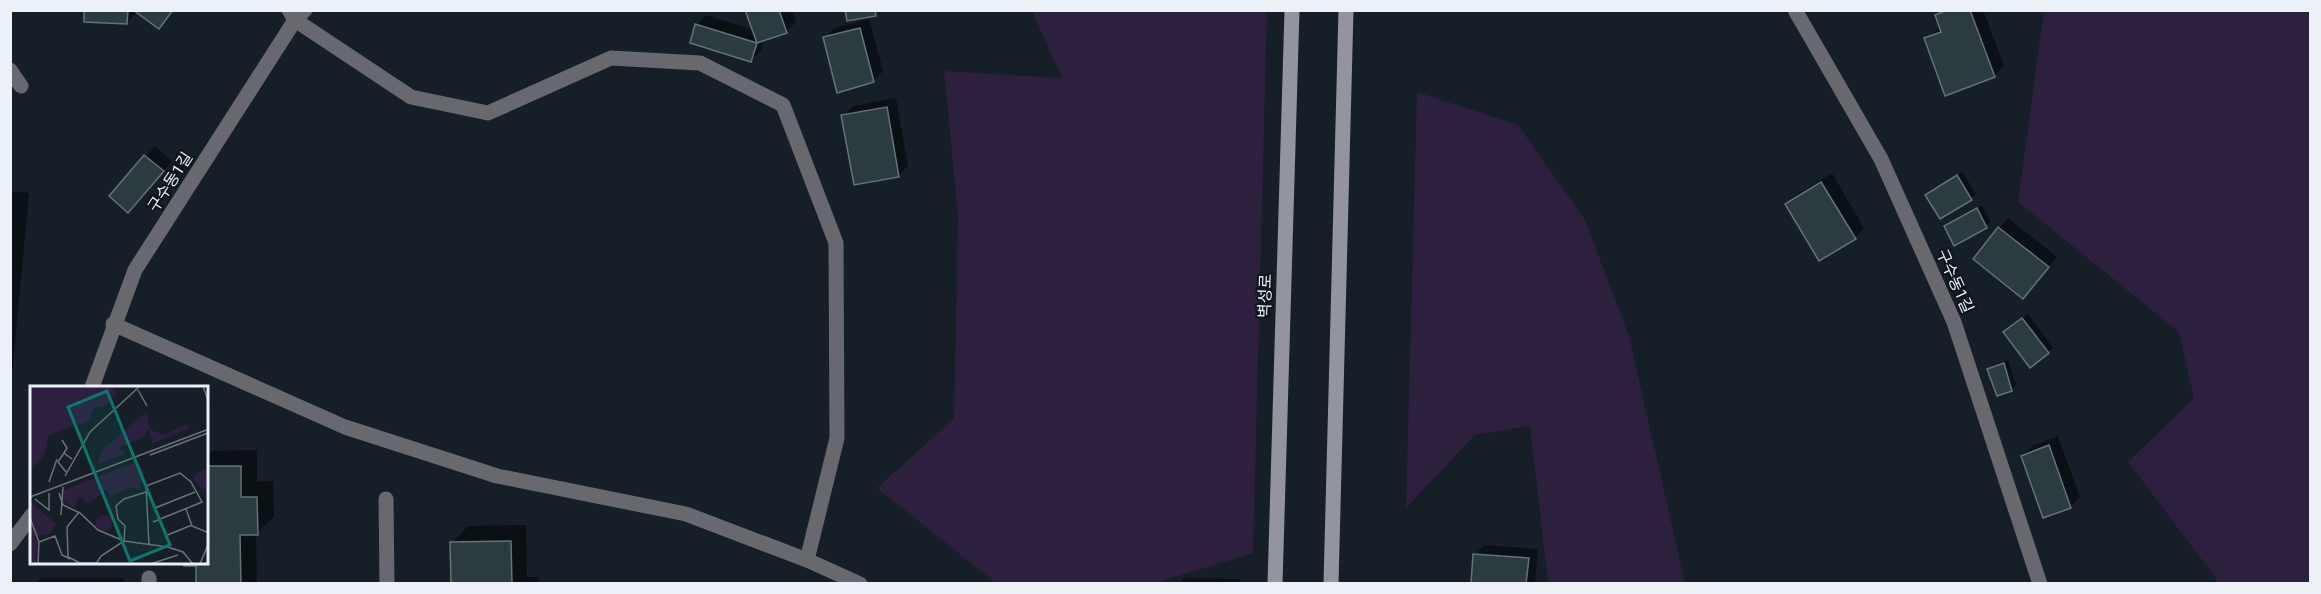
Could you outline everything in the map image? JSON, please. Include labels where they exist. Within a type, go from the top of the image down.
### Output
[{"type":"main road","name":"벽성로","points":[[1275,584],[1292,10]]},
{"type":"main road","points":[[1331,584],[1346,10]]},
{"type":"street","name":"구수동1길","points":[[1795,10],[1881,159],[1954,322],[2040,584]]},
{"type":"street","name":"구수동1길","points":[[92,386],[113,324],[135,270],[296,14]]},
{"type":"street","points":[[296,14],[411,97],[488,113],[611,58],[700,63],[783,105],[836,243],[837,438],[807,560]]},
{"type":"street","points":[[10,70],[21,87]]},
{"type":"street","points":[[113,324],[345,427],[497,476],[687,513],[807,560],[860,584]]},
{"type":"street","points":[[386,499],[387,584]]},
{"type":"street","points":[[10,544],[30,518]]},
{"type":"shaded area","points":[[2044,10],[2310,11],[2310,583],[2216,583],[2215,577],[2128,462],[2194,398],[2179,332],[2018,202]]},
{"type":"shaded area","points":[[1032,11],[1267,11],[1253,553],[1155,583],[996,583],[877,488],[954,418],[958,215],[944,71],[1062,78]]},
{"type":"shaded area","points":[[1417,92],[1518,125],[1585,220],[1629,336],[1685,583],[1548,583],[1530,426],[1475,435],[1406,508]]},
{"type":"building","points":[[84,10],[128,10],[127,24],[84,22]]},
{"type":"building","points":[[133,10],[173,10],[159,29]]},
{"type":"building","points":[[745,10],[779,10],[787,33],[757,43]]},
{"type":"building","points":[[845,10],[875,10],[876,16],[847,21]]},
{"type":"building","points":[[1947,10],[1970,10],[1995,77],[1945,96],[1924,38],[1941,32],[1935,15]]},
{"type":"building","points":[[695,24],[757,43],[751,62],[690,43]]},
{"type":"building","points":[[860,28],[874,82],[837,93],[823,37]]},
{"type":"building","points":[[887,107],[899,177],[854,185],[841,115]]},
{"type":"building","points":[[144,155],[164,171],[128,213],[109,196]]},
{"type":"building","points":[[1957,175],[1972,200],[1940,219],[1925,195]]},
{"type":"building","points":[[1821,182],[1856,239],[1819,261],[1785,204]]},
{"type":"building","points":[[1977,208],[1987,228],[1954,246],[1944,226]]},
{"type":"building","points":[[1998,227],[2049,267],[2023,299],[1973,259]]},
{"type":"building","points":[[2022,318],[2049,353],[2030,368],[2003,332]]},
{"type":"building","points":[[2004,363],[2012,391],[1997,396],[1987,369]]},
{"type":"building","points":[[2049,445],[2071,508],[2043,518],[2021,456]]},
{"type":"building","points":[[208,466],[241,466],[241,497],[257,497],[258,535],[240,535],[241,584],[196,584],[196,566],[184,566],[184,564],[208,564]]},
{"type":"building","points":[[511,541],[512,584],[451,584],[450,542]]},
{"type":"building","points":[[1473,554],[1529,558],[1526,584],[1471,584]]}]
